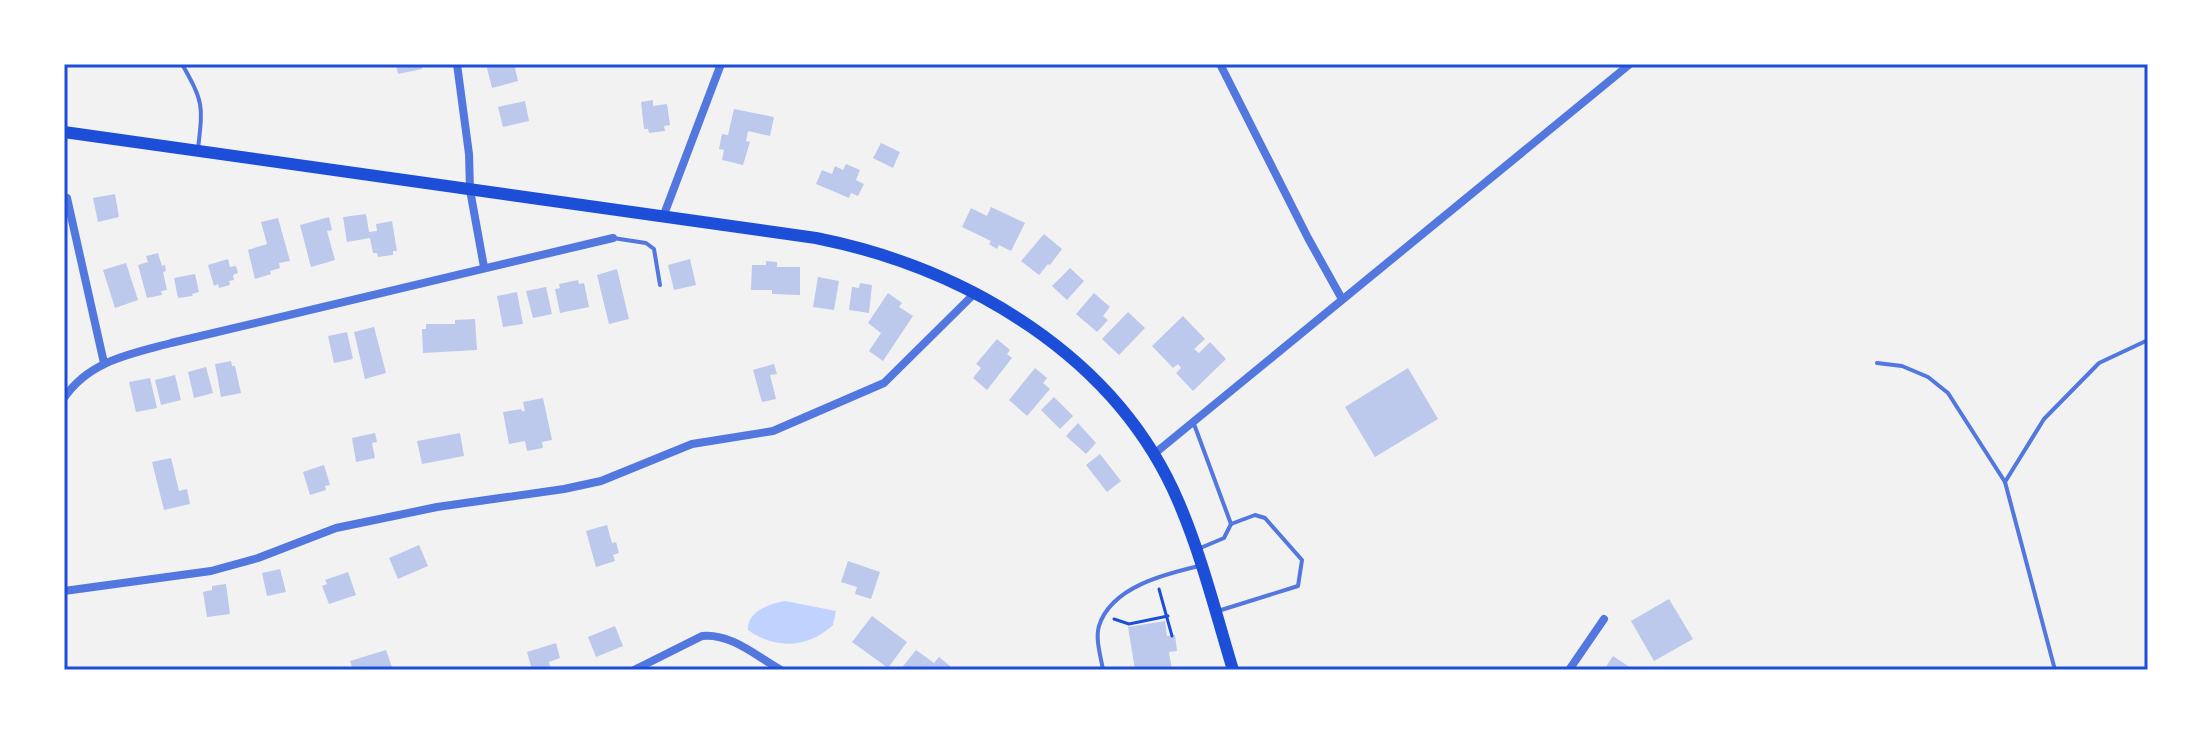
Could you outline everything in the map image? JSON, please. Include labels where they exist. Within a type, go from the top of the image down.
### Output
[{"type":"main road","points":[[64,132],[816,238],[855,245],[927,269],[1005,309],[1088,373],[1121,408],[1154,454],[1179,501],[1203,565],[1233,670]]},
{"type":"street","points":[[457,64],[469,154],[470,190],[484,267]]},
{"type":"street","points":[[663,217],[721,64]]},
{"type":"street","points":[[1220,64],[1342,299]]},
{"type":"street","points":[[1154,454],[1630,64]]},
{"type":"street","points":[[67,198],[104,363]]},
{"type":"street","points":[[64,398],[75,382],[104,363],[171,343],[613,238]]},
{"type":"street","points":[[64,591],[211,571],[258,558],[336,528],[437,507],[601,481],[692,444],[773,431],[884,383],[975,293]]},
{"type":"street","points":[[1569,670],[1604,619]]},
{"type":"street","points":[[634,670],[702,636],[722,637],[781,670]]},
{"type":"lane","points":[[182,64],[200,96],[202,111],[198,151]]},
{"type":"lane","points":[[613,238],[646,243],[654,249],[660,285]]},
{"type":"lane","points":[[2005,482],[2044,419],[2099,363],[2148,340]]},
{"type":"lane","points":[[1877,363],[1915,371],[1948,393],[2005,482],[2055,670]]},
{"type":"lane","points":[[1193,421],[1231,524]]},
{"type":"lane","points":[[1197,550],[1224,538],[1231,524],[1255,515],[1265,518],[1302,560],[1298,586],[1215,612]]},
{"type":"lane","points":[[1103,670],[1099,626],[1118,600],[1139,584],[1203,565]]},
{"type":"path","points":[[1155,578],[1172,636]]},
{"type":"path","points":[[1106,614],[1118,622],[1129,624],[1168,616]]},
{"type":"water","points":[[785,601],[836,611],[833,625],[813,638],[792,644],[770,641],[748,630],[755,613],[766,606]]},
{"type":"building","points":[[396,64],[421,64],[422,69],[398,74]]},
{"type":"building","points":[[486,64],[514,64],[518,81],[492,88]]},
{"type":"building","points":[[653,100],[653,106],[667,104],[670,125],[664,126],[665,131],[649,133],[648,129],[644,129],[641,102]]},
{"type":"building","points":[[525,101],[529,121],[503,127],[498,107]]},
{"type":"building","points":[[734,109],[774,117],[770,136],[748,131],[746,141],[750,142],[743,165],[722,160],[724,150],[719,149],[722,134],[728,135]]},
{"type":"building","points":[[881,143],[900,152],[893,168],[873,158]]},
{"type":"building","points":[[846,164],[860,170],[856,180],[864,184],[858,196],[851,193],[849,198],[816,184],[822,170],[832,174],[835,166],[843,170]]},
{"type":"building","points":[[115,194],[119,217],[98,222],[93,198]]},
{"type":"building","points":[[991,207],[1025,223],[1011,251],[999,245],[997,249],[989,244],[991,241],[962,227],[971,208],[987,216]]},
{"type":"building","points":[[366,214],[369,232],[377,231],[376,224],[392,221],[397,251],[393,251],[393,255],[378,257],[377,253],[373,253],[370,238],[347,242],[343,217]]},
{"type":"building","points":[[329,217],[332,230],[327,231],[335,260],[311,267],[300,225]]},
{"type":"building","points":[[278,218],[290,261],[279,263],[280,268],[270,271],[271,274],[255,279],[248,250],[267,244],[261,222]]},
{"type":"building","points":[[1044,234],[1062,249],[1039,275],[1021,261]]},
{"type":"building","points":[[158,253],[162,266],[165,265],[166,271],[163,272],[167,290],[161,291],[162,295],[147,298],[138,265],[148,262],[146,256]]},
{"type":"building","points":[[228,259],[230,267],[236,266],[238,273],[233,275],[234,280],[229,281],[230,285],[214,286],[208,265]]},
{"type":"building","points":[[690,259],[696,285],[674,290],[668,265]]},
{"type":"building","points":[[766,261],[777,262],[777,267],[800,267],[800,295],[751,290],[752,265],[766,265]]},
{"type":"building","points":[[126,263],[138,300],[115,308],[103,270]]},
{"type":"building","points":[[1070,268],[1084,281],[1067,300],[1052,286]]},
{"type":"building","points":[[617,269],[629,319],[609,324],[597,275]]},
{"type":"building","points":[[195,274],[199,292],[178,298],[174,278]]},
{"type":"building","points":[[818,277],[839,281],[834,310],[813,307]]},
{"type":"building","points":[[578,280],[579,284],[584,283],[589,307],[560,313],[555,289],[560,288],[559,284]]},
{"type":"building","points":[[860,283],[872,285],[869,313],[849,310],[852,287],[859,288]]},
{"type":"building","points":[[546,287],[552,314],[533,318],[526,291]]},
{"type":"building","points":[[517,292],[523,324],[503,327],[497,296]]},
{"type":"building","points":[[888,293],[902,303],[899,307],[913,316],[883,361],[869,351],[881,333],[868,323]]},
{"type":"building","points":[[1094,293],[1110,307],[1103,316],[1108,320],[1097,332],[1076,314]]},
{"type":"building","points":[[1128,312],[1145,328],[1119,355],[1102,339]]},
{"type":"building","points":[[1183,316],[1205,339],[1194,349],[1199,353],[1210,342],[1226,359],[1193,391],[1176,373],[1181,368],[1178,364],[1173,368],[1152,346]]},
{"type":"building","points":[[475,319],[477,350],[423,353],[422,329],[426,329],[426,324],[455,324],[455,320]]},
{"type":"building","points":[[374,327],[386,373],[365,379],[354,332]]},
{"type":"building","points":[[347,332],[353,359],[334,363],[328,336]]},
{"type":"building","points":[[997,339],[1010,350],[1007,354],[1012,358],[987,390],[973,378],[981,368],[976,364]]},
{"type":"building","points":[[231,361],[241,393],[221,397],[215,364]]},
{"type":"building","points":[[774,364],[777,374],[770,375],[776,399],[762,402],[753,370]]},
{"type":"building","points":[[206,367],[213,393],[194,398],[188,372]]},
{"type":"building","points":[[1035,368],[1047,378],[1043,383],[1050,389],[1027,416],[1009,400]]},
{"type":"building","points":[[1408,368],[1438,419],[1375,457],[1345,407]]},
{"type":"building","points":[[175,375],[181,400],[161,405],[155,380]]},
{"type":"building","points":[[150,378],[157,408],[136,412],[129,382]]},
{"type":"building","points":[[1054,397],[1073,416],[1060,429],[1041,410]]},
{"type":"building","points":[[543,398],[552,440],[542,442],[543,448],[527,451],[525,441],[509,444],[503,412],[525,411],[523,402]]},
{"type":"building","points":[[1078,423],[1096,443],[1086,454],[1066,436]]},
{"type":"building","points":[[375,433],[377,442],[372,443],[375,458],[356,462],[352,438]]},
{"type":"building","points":[[460,433],[464,456],[422,464],[417,441]]},
{"type":"building","points":[[1100,454],[1121,481],[1107,492],[1086,465]]},
{"type":"building","points":[[171,458],[179,491],[187,489],[190,504],[164,510],[152,462]]},
{"type":"building","points":[[324,465],[330,485],[325,486],[326,490],[310,495],[303,472]]},
{"type":"building","points":[[607,525],[612,543],[616,542],[619,553],[613,555],[615,561],[596,567],[586,531]]},
{"type":"building","points":[[419,545],[428,566],[398,579],[389,558]]},
{"type":"building","points":[[848,561],[880,572],[871,599],[855,594],[857,587],[841,582]]},
{"type":"building","points":[[280,569],[286,592],[267,596],[262,573]]},
{"type":"building","points":[[348,572],[356,595],[329,604],[322,586],[327,584],[325,580]]},
{"type":"building","points":[[226,584],[230,614],[207,617],[203,592],[212,590],[212,586]]},
{"type":"building","points":[[1669,599],[1693,639],[1654,661],[1631,621]]},
{"type":"building","points":[[872,616],[907,642],[888,668],[852,642]]},
{"type":"building","points":[[1165,621],[1167,636],[1175,635],[1177,651],[1169,652],[1172,670],[1135,670],[1128,627]]},
{"type":"building","points":[[615,626],[623,646],[596,657],[588,637]]},
{"type":"building","points":[[556,643],[560,658],[549,662],[551,670],[532,670],[527,652]]},
{"type":"building","points":[[386,650],[393,670],[353,670],[350,661]]},
{"type":"building","points":[[916,650],[934,663],[939,657],[950,666],[947,670],[900,670]]},
{"type":"building","points":[[1613,656],[1634,670],[1604,670]]}]
